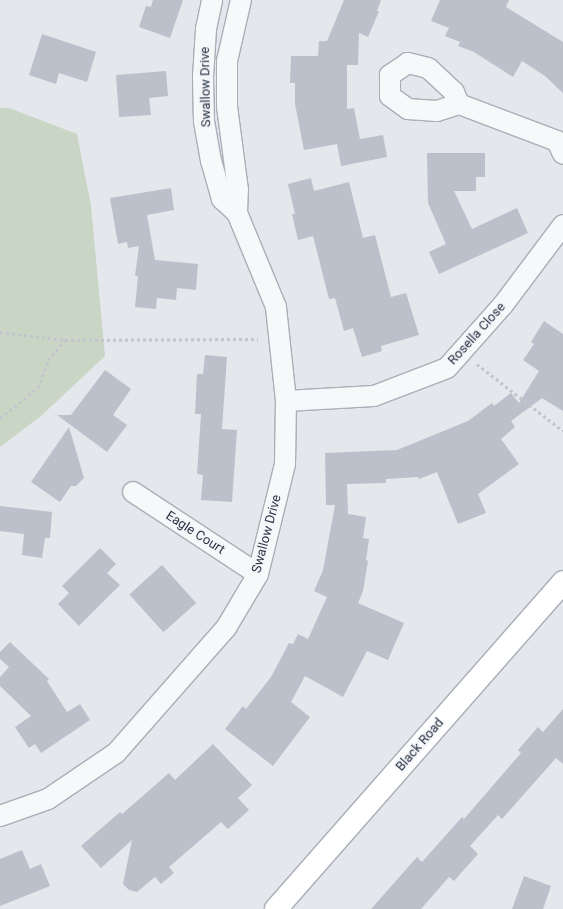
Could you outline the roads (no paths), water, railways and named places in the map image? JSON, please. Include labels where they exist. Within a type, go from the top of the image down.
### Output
[{"type":"main road","name":"Black Road","points":[[276,909],[563,582]]},
{"type":"street","name":"Swallow Drive","points":[[0,816],[48,798],[116,753],[226,628],[258,574],[285,464],[286,401],[281,339],[276,307],[237,213],[222,199],[211,161],[204,122],[203,76],[206,37],[212,0]]},
{"type":"street","name":"Swallow Drive","points":[[237,213],[238,190],[227,107],[227,61],[240,0]]},
{"type":"street","points":[[459,104],[557,141],[563,154]]},
{"type":"street","name":"Rosella Close","points":[[286,401],[374,396],[447,368],[504,305],[563,226]]},
{"type":"street","name":"Eagle Court","points":[[133,492],[258,574]]}]
